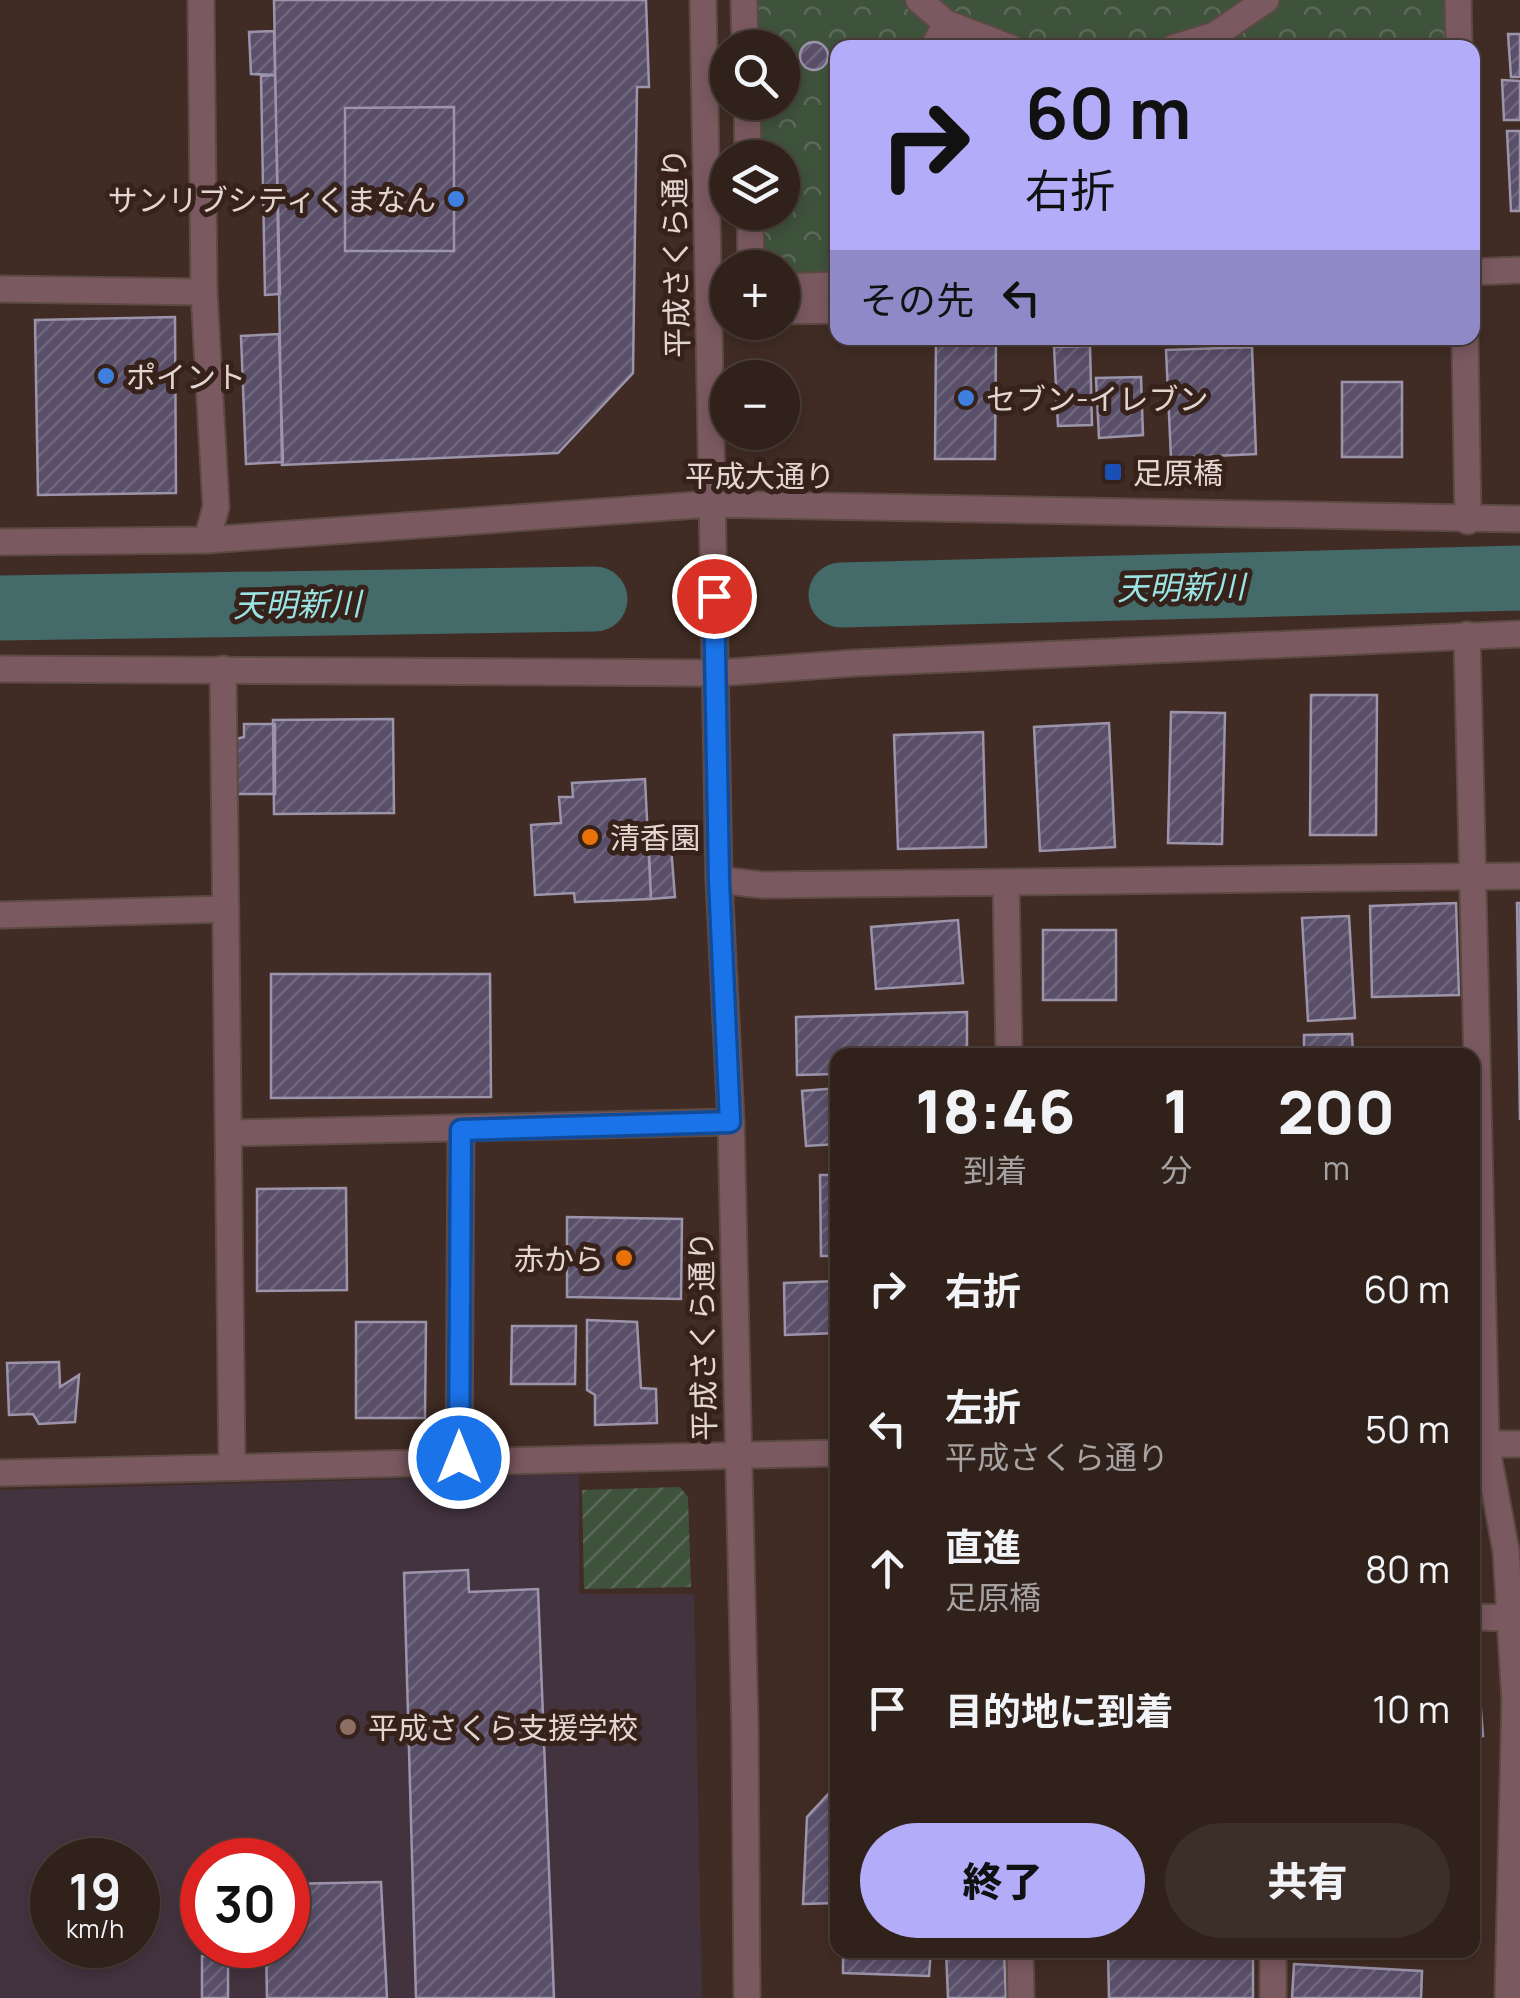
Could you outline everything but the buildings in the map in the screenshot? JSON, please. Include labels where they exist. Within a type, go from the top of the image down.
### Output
[{"type":"street","points":[[201,0],[204,292],[216,507],[207,540]]},
{"type":"street","name":"平成さくら通り","points":[[703,0],[715,250]]},
{"type":"street","points":[[744,0],[745,30]]},
{"type":"street","points":[[919,0],[946,23],[990,40]]},
{"type":"street","points":[[1199,40],[1215,35],[1266,0]]},
{"type":"street","points":[[1458,0],[1460,40]]},
{"type":"street","points":[[937,40],[946,23]]},
{"type":"street","points":[[1480,272],[1520,270]]},
{"type":"street","points":[[800,287],[830,286]]},
{"type":"street","points":[[0,289],[204,292]]},
{"type":"street","points":[[800,311],[830,310]]},
{"type":"street","name":"平成さくら通り","points":[[711,504],[717,340]]},
{"type":"street","points":[[1465,345],[1468,521]]},
{"type":"street","points":[[711,504],[717,673]]},
{"type":"street","name":"平成大通り","points":[[0,542],[207,540],[711,504],[1520,519]]},
{"type":"street","points":[[0,669],[717,673],[855,662],[1520,634]]},
{"type":"street","points":[[1467,636],[1476,877],[1477,1048]]},
{"type":"street","points":[[223,669],[232,1466]]},
{"type":"street","name":"平成さくら通り","points":[[717,673],[719,880],[730,1122],[745,1729],[747,1998]]},
{"type":"street","points":[[719,880],[763,885],[1006,884],[1520,876]]},
{"type":"street","points":[[1006,884],[1009,1048]]},
{"type":"street","points":[[0,915],[226,909]]},
{"type":"street","points":[[229,1133],[730,1122]]},
{"type":"street","points":[[459,1458],[461,1130]]},
{"type":"street","points":[[1480,1444],[1520,1444]]},
{"type":"street","points":[[1480,1448],[1506,1551],[1512,1618],[1517,1841],[1508,1998]]},
{"type":"street","points":[[0,1473],[459,1458],[830,1453]]},
{"type":"street","points":[[1480,1617],[1512,1618]]},
{"type":"street","points":[[1020,1958],[1021,1998]]},
{"type":"street","points":[[1273,1958],[1273,1998]]},
{"type":"shaded area","name":"平成さくら支援学校","points":[[579,1474],[579,1594],[694,1594],[702,1998],[0,1998],[0,1490]]},
{"type":"green space","points":[[744,0],[1446,0],[1447,40],[830,40],[830,294],[800,295],[800,250],[751,250],[750,230],[800,230],[800,140],[748,140],[747,120],[800,120],[800,30],[745,30]]},
{"type":"green space","points":[[680,1487],[688,1497],[691,1587],[584,1589],[582,1490]]},
{"type":"waterway","name":"天明新川","points":[[841,595],[1520,578]]},
{"type":"waterway","name":"天明新川","points":[[0,608],[595,599]]},
{"type":"place","name":"サンリブシティくまなん","points":[[456,199]]},
{"type":"place","name":"ポイント","points":[[106,376]]},
{"type":"place","name":"セブン-イレブン","points":[[966,398]]},
{"type":"place","name":"足原橋","points":[[1113,472]]},
{"type":"place","name":"清香園","points":[[590,837]]},
{"type":"place","name":"赤から","points":[[624,1258]]},
{"type":"place","name":"平成さくら支援学校","points":[[348,1727]]},
{"type":"route","points":[[459,1458],[461,1130],[730,1122],[719,880],[714,596]]}]
